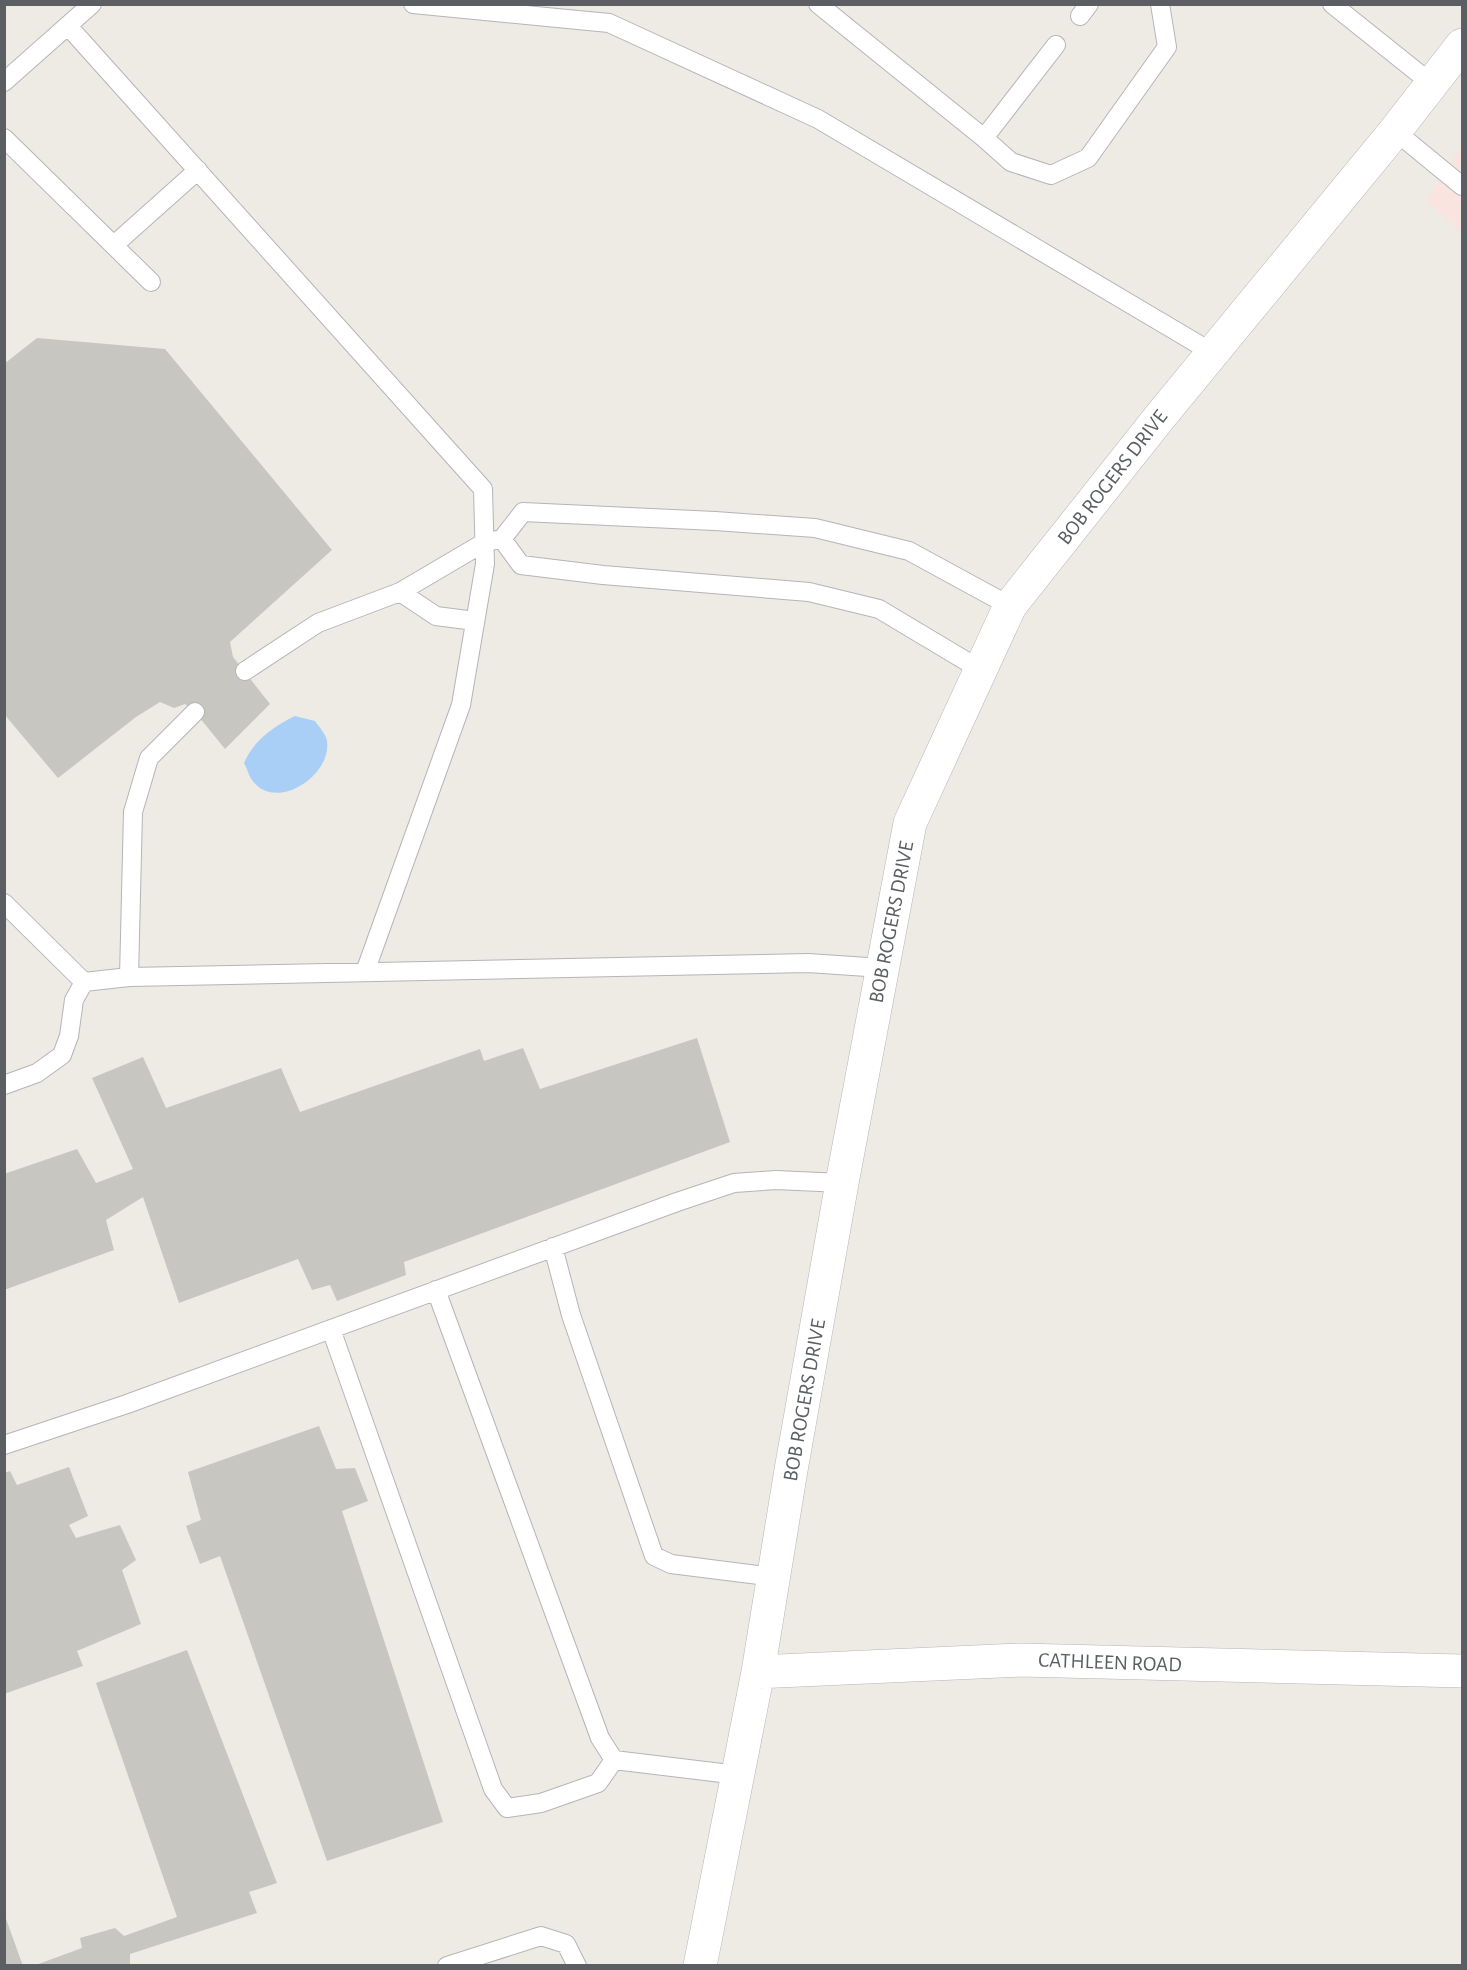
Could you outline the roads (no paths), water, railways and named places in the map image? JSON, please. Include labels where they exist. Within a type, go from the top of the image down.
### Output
[{"type":"street","name":"BOB ROGERS DRIVE","points":[[700,1965],[758,1672],[842,1183],[910,823],[1010,606],[1462,45]]},
{"type":"street","name":"CATHLEEN ROAD","points":[[758,1672],[1021,1659],[1462,1671]]},
{"type":"lane","points":[[4,82],[92,4]]},
{"type":"lane","points":[[413,4],[609,23],[818,119],[1213,353]]},
{"type":"lane","points":[[818,4],[1011,162],[1051,175],[1088,158],[1167,47],[1160,4]]},
{"type":"lane","points":[[1332,4],[1432,84]]},
{"type":"lane","points":[[68,26],[483,489],[494,541],[485,564],[461,705],[365,972]]},
{"type":"lane","points":[[984,138],[1056,45]]},
{"type":"lane","points":[[1395,131],[1462,186]]},
{"type":"lane","points":[[4,138],[152,282]]},
{"type":"lane","points":[[114,244],[198,170]]},
{"type":"lane","points":[[245,671],[318,623],[400,592],[494,541],[523,512],[814,528],[909,551],[1010,606]]},
{"type":"lane","points":[[494,541],[521,565],[603,575],[797,590],[879,609],[981,670]]},
{"type":"lane","points":[[400,592],[436,616],[475,621]]},
{"type":"lane","points":[[129,977],[133,812],[149,758],[195,712]]},
{"type":"lane","points":[[4,903],[84,981],[129,977],[808,963],[882,968]]},
{"type":"lane","points":[[4,1085],[37,1073],[62,1055],[69,1036],[74,1000],[84,981]]},
{"type":"lane","points":[[4,1445],[127,1404],[734,1183],[776,1180],[842,1183]]},
{"type":"lane","points":[[553,1247],[571,1315],[654,1556],[671,1564],[774,1577]]},
{"type":"lane","points":[[436,1290],[600,1738],[614,1760]]},
{"type":"lane","points":[[331,1329],[494,1789],[507,1809],[541,1803],[598,1783],[614,1760]]},
{"type":"lane","points":[[614,1760],[738,1775]]},
{"type":"lane","points":[[447,1965],[541,1936],[566,1944],[577,1965]]},
{"type":"water","points":[[295,716],[315,721],[325,736],[326,754],[321,766],[300,786],[274,793],[262,789],[252,780],[244,763],[253,748],[265,735],[279,724]]}]
